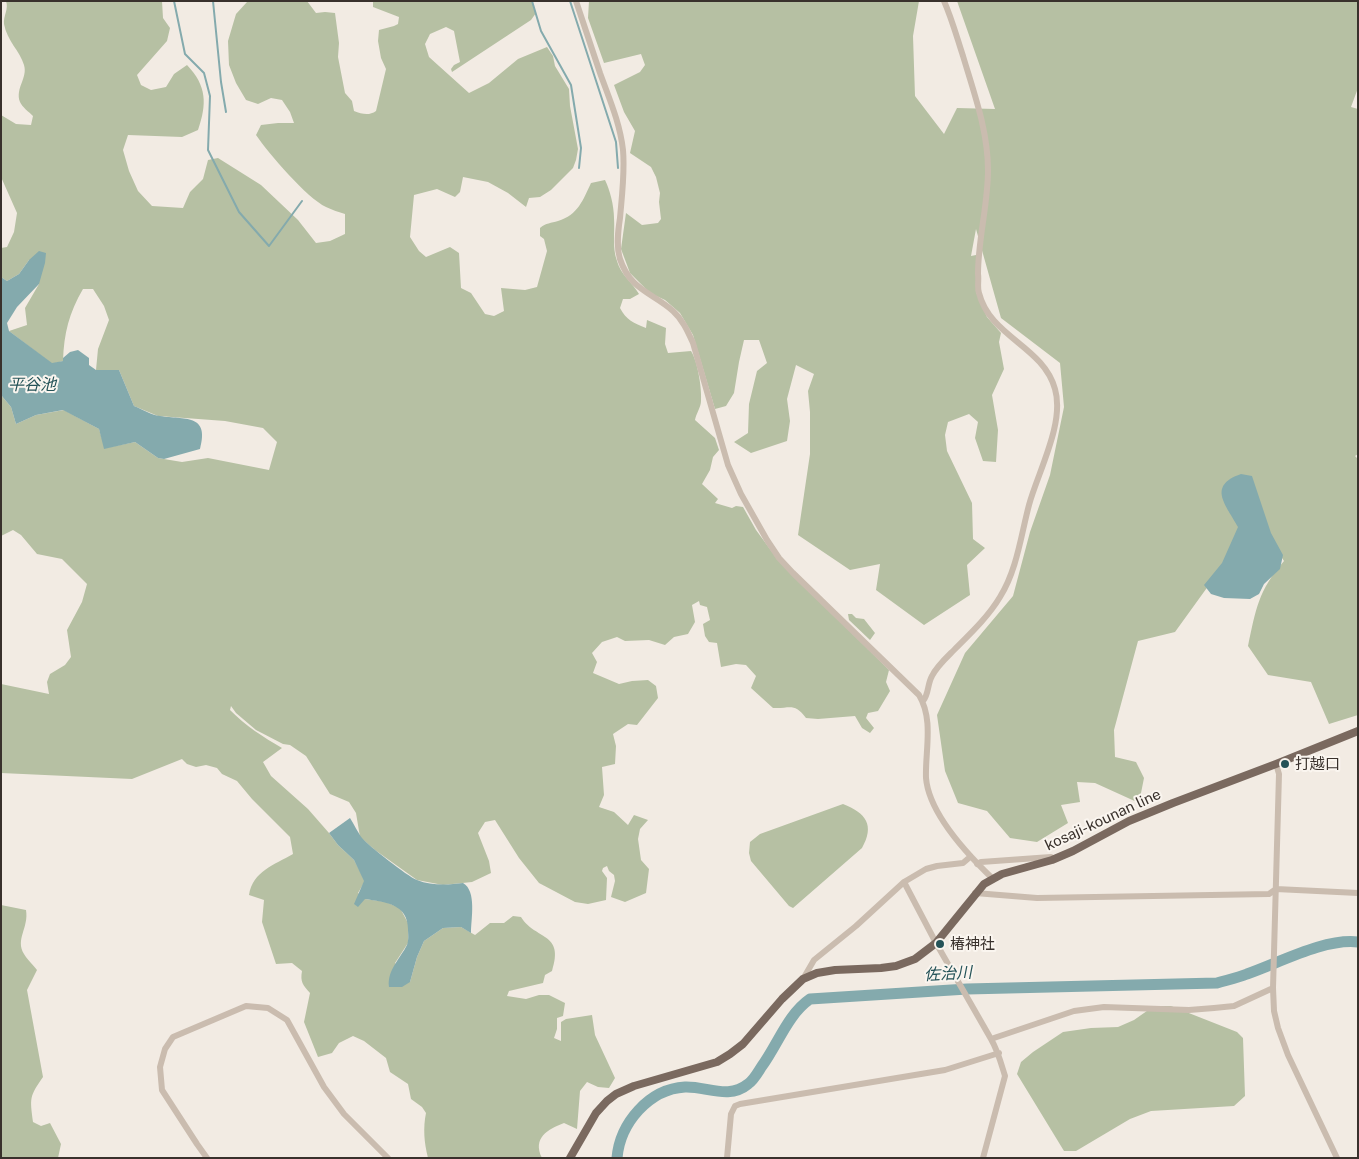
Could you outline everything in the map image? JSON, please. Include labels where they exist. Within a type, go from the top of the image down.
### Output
[{"type":"main road","name":"kosaji-kounan line","points":[[570,1158],[596,1113],[612,1098],[634,1086],[717,1062],[730,1054],[743,1044],[782,999],[803,979],[817,973],[835,970],[896,966],[915,959],[936,943],[975,893],[992,879],[1002,874],[1052,860],[1172,802],[1276,764],[1358,731]]},
{"type":"street","points":[[576,1],[620,134],[624,170],[618,244],[620,260],[625,271],[642,291],[674,312],[688,332],[728,465],[741,494],[779,558],[907,682],[923,701],[927,718],[926,778],[931,800],[970,857],[992,879]]},
{"type":"street","points":[[923,701],[927,696],[932,676],[943,662],[989,615],[1008,583],[1029,505],[1050,444],[1055,424],[1056,404],[1055,389],[1046,369],[1032,354],[999,328],[990,316],[979,293],[978,260],[988,170],[986,145],[976,94],[944,1]]},
{"type":"street","points":[[1276,764],[1279,774],[1274,1011],[1288,1055],[1337,1158]]},
{"type":"street","points":[[803,979],[814,960],[856,926],[904,882],[926,869],[963,863],[970,857]]},
{"type":"street","points":[[977,864],[981,862],[1050,857],[1052,860]]},
{"type":"street","points":[[904,882],[936,943],[999,1053],[1005,1076],[983,1158]]},
{"type":"street","points":[[975,893],[1037,898],[1269,894],[1276,889],[1358,893]]},
{"type":"street","points":[[991,1039],[1074,1011],[1104,1007],[1190,1010],[1234,1006],[1273,988]]},
{"type":"street","points":[[208,1158],[162,1090],[160,1067],[173,1036],[246,1006],[268,1008],[287,1020],[324,1087],[344,1114],[388,1158]]},
{"type":"street","points":[[727,1158],[731,1114],[735,1106],[740,1104],[945,1070],[999,1053]]},
{"type":"green space","points":[[6,1],[162,1],[163,18],[170,28],[167,41],[137,75],[141,85],[151,90],[166,87],[174,74],[187,65],[202,88],[203,112],[198,130],[182,137],[128,135],[123,150],[129,171],[138,191],[152,206],[183,208],[190,192],[203,179],[208,160],[218,158],[261,185],[298,220],[316,243],[330,241],[345,234],[345,214],[326,207],[309,195],[279,164],[256,135],[261,125],[294,123],[290,112],[282,100],[271,98],[258,104],[246,100],[236,83],[229,65],[228,41],[236,14],[247,2],[307,1],[316,13],[335,13],[339,43],[338,57],[345,93],[352,101],[354,111],[368,114],[376,111],[386,69],[381,58],[378,41],[379,30],[398,24],[399,17],[373,7],[373,1],[532,1],[536,13],[531,20],[452,72],[451,69],[454,65],[460,62],[454,31],[446,27],[430,34],[425,44],[429,57],[469,93],[489,83],[518,59],[547,47],[553,56],[555,66],[569,89],[570,106],[578,149],[573,168],[551,190],[540,197],[529,198],[526,207],[508,193],[488,182],[463,177],[460,192],[455,197],[437,189],[414,195],[410,237],[419,251],[426,257],[450,247],[459,253],[461,288],[471,293],[485,314],[494,316],[504,311],[501,288],[525,290],[537,287],[547,251],[544,239],[540,236],[540,228],[570,215],[579,206],[591,183],[605,180],[613,208],[615,256],[621,270],[639,294],[630,299],[623,299],[620,308],[622,312],[634,323],[646,328],[647,320],[666,328],[665,344],[668,353],[691,351],[696,362],[701,396],[695,420],[715,438],[719,450],[713,457],[710,470],[702,484],[718,499],[715,503],[732,508],[736,506],[743,507],[756,530],[778,560],[889,670],[886,682],[890,691],[878,711],[868,713],[866,718],[874,728],[870,733],[862,728],[855,716],[806,718],[795,708],[773,708],[751,688],[756,676],[746,665],[736,664],[721,667],[717,643],[709,642],[705,636],[703,624],[710,620],[707,607],[700,605],[699,601],[692,605],[695,622],[688,634],[674,637],[665,645],[649,640],[625,641],[617,637],[602,642],[592,653],[597,662],[593,673],[619,684],[648,680],[656,686],[658,698],[637,725],[628,724],[613,734],[616,746],[615,764],[602,767],[604,795],[599,807],[614,812],[628,825],[634,815],[648,820],[640,829],[638,839],[641,860],[649,869],[646,893],[625,902],[611,897],[615,881],[614,875],[607,866],[602,871],[607,878],[606,900],[588,904],[575,902],[539,883],[519,858],[495,820],[485,822],[478,833],[489,861],[491,873],[472,882],[443,885],[417,880],[360,837],[356,813],[349,802],[330,794],[306,756],[290,745],[283,744],[256,730],[236,713],[231,706],[230,710],[242,721],[282,748],[263,762],[271,776],[308,809],[338,845],[354,860],[365,881],[358,893],[365,899],[386,902],[400,908],[408,923],[408,943],[395,963],[410,982],[424,941],[443,928],[461,927],[475,935],[490,923],[504,923],[513,916],[521,917],[534,930],[552,943],[555,949],[555,958],[552,971],[545,975],[543,983],[509,991],[507,996],[526,999],[539,995],[549,995],[565,1003],[563,1016],[557,1018],[557,1029],[554,1038],[561,1041],[561,1022],[566,1019],[592,1015],[595,1035],[615,1078],[609,1088],[598,1087],[587,1082],[580,1091],[577,1129],[564,1123],[547,1131],[540,1140],[539,1145],[542,1158],[428,1158],[424,1135],[426,1113],[422,1107],[411,1099],[408,1084],[390,1072],[386,1058],[364,1041],[353,1036],[339,1043],[332,1053],[318,1057],[304,1022],[310,993],[301,978],[302,971],[292,963],[276,964],[262,922],[264,900],[249,895],[251,887],[260,874],[293,854],[290,837],[237,781],[222,774],[217,768],[206,765],[196,767],[187,764],[182,759],[132,779],[1,773],[1,684],[49,694],[47,682],[50,674],[65,665],[71,657],[67,630],[82,602],[87,584],[62,559],[37,554],[21,535],[13,530],[1,536],[1,395],[11,407],[16,424],[36,415],[64,410],[99,429],[105,448],[135,442],[158,458],[182,462],[208,458],[269,470],[277,442],[263,428],[225,421],[158,416],[134,406],[119,370],[96,370],[98,349],[109,320],[104,306],[93,289],[83,289],[74,306],[66,332],[63,361],[52,364],[9,331],[27,325],[25,308],[39,284],[29,260],[19,274],[7,281],[1,277],[1,248],[7,247],[14,232],[17,213],[1,177],[1,115],[16,124],[31,125],[33,116],[20,102],[19,92],[25,70],[4,24],[7,7]]},
{"type":"green space","points":[[589,1],[919,1],[913,36],[915,96],[944,134],[957,108],[995,109],[957,1],[1358,1],[1358,88],[1351,107],[1358,109],[1358,454],[1355,456],[1358,459],[1358,715],[1329,724],[1311,682],[1268,675],[1248,646],[1263,591],[1284,561],[1232,479],[1222,496],[1244,525],[1227,560],[1175,632],[1138,641],[1114,730],[1115,757],[1136,762],[1144,778],[1139,803],[1095,783],[1077,782],[1080,802],[1061,805],[1068,823],[1037,842],[1010,838],[987,811],[958,803],[945,771],[937,715],[965,653],[1013,596],[1030,532],[1050,475],[1064,407],[1060,363],[1001,318],[976,229],[971,256],[976,255],[976,292],[987,317],[1001,333],[999,342],[1004,369],[992,395],[998,430],[996,462],[983,461],[975,438],[978,422],[969,414],[948,422],[945,435],[947,451],[972,503],[973,539],[985,548],[967,565],[970,595],[924,625],[876,590],[880,564],[850,570],[798,535],[810,454],[808,391],[814,374],[796,365],[787,399],[790,421],[787,441],[751,453],[734,442],[748,433],[749,404],[757,371],[767,363],[759,340],[744,340],[734,393],[726,406],[715,409],[693,335],[680,313],[665,300],[650,293],[630,273],[621,249],[626,213],[642,225],[658,223],[661,219],[660,193],[651,167],[630,153],[635,131],[624,112],[614,85],[640,72],[645,65],[641,54],[604,63],[588,18]]},
{"type":"green space","points":[[848,614],[864,619],[875,633],[870,640],[849,620]]},
{"type":"green space","points":[[843,804],[857,811],[866,821],[868,833],[862,848],[793,908],[789,906],[751,861],[749,853],[750,842],[760,834]]},
{"type":"green space","points":[[1,905],[26,910],[26,922],[21,943],[24,954],[37,970],[27,990],[43,1077],[33,1094],[31,1108],[33,1122],[41,1126],[50,1123],[61,1144],[58,1158],[1,1158]]},
{"type":"green space","points":[[1154,1006],[1171,1006],[1237,1032],[1243,1038],[1245,1096],[1234,1106],[1151,1111],[1130,1119],[1076,1151],[1064,1151],[1017,1074],[1021,1062],[1063,1032],[1118,1027],[1134,1020]]},
{"type":"water","name":"平谷池","points":[[39,251],[46,253],[39,284],[17,307],[7,323],[9,331],[52,363],[63,361],[63,358],[70,352],[78,350],[89,358],[89,365],[96,370],[119,370],[134,406],[157,415],[193,420],[198,424],[202,437],[200,449],[164,459],[158,458],[135,442],[104,449],[99,429],[63,410],[36,415],[16,424],[11,407],[1,395],[1,277],[7,281],[19,274],[29,260]]},
{"type":"water","points":[[1241,474],[1252,476],[1271,533],[1283,555],[1280,569],[1264,584],[1259,594],[1250,599],[1224,598],[1211,594],[1204,585],[1222,563],[1238,527],[1225,504],[1222,491],[1224,484]]},
{"type":"water","points":[[350,818],[360,836],[366,842],[412,877],[434,884],[463,883],[470,892],[472,899],[471,933],[461,927],[443,928],[424,941],[410,982],[402,987],[389,987],[389,981],[392,970],[408,943],[407,921],[404,914],[400,909],[380,901],[365,899],[358,907],[354,904],[364,881],[354,860],[338,845],[329,833]]},
{"type":"waterway","points":[[174,1],[185,54],[204,73],[210,96],[208,150],[239,212],[269,246],[302,201]]},
{"type":"waterway","points":[[213,1],[226,112]]},
{"type":"waterway","points":[[532,1],[541,31],[571,85],[581,148],[579,168]]},
{"type":"waterway","points":[[570,1],[616,142],[618,168]]},
{"type":"waterway","name":"佐治川","points":[[617,1158],[619,1145],[630,1121],[648,1101],[660,1094],[672,1089],[685,1087],[725,1092],[733,1091],[741,1089],[750,1082],[756,1076],[789,1021],[802,1005],[810,999],[967,989],[1217,983],[1317,947],[1345,942],[1358,942]]},
{"type":"place","name":"打越口","points":[[1285,764]]},
{"type":"place","name":"椿神社","points":[[940,944]]}]
